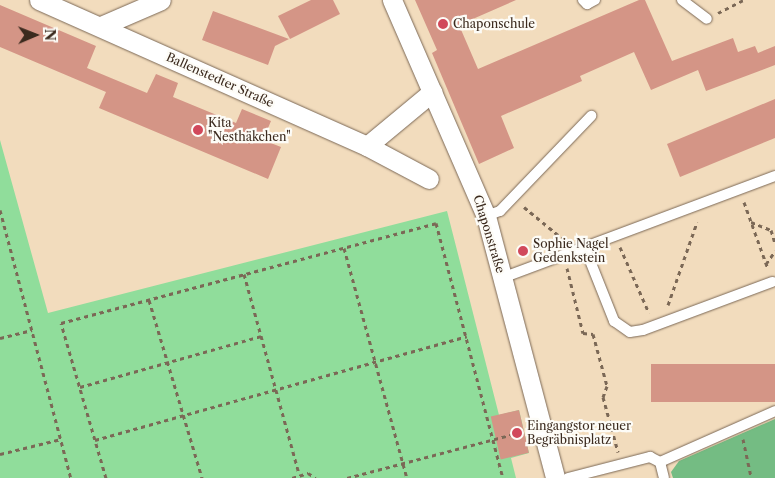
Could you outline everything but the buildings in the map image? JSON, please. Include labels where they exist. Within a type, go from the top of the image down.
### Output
[{"type":"street","name":"Ballenstedter Straße","points":[[39,0],[367,146],[429,179]]},
{"type":"street","points":[[101,26],[161,0]]},
{"type":"street","name":"Chaponstraße","points":[[392,0],[486,216],[555,478]]},
{"type":"street","points":[[367,146],[432,92]]},
{"type":"lane","points":[[583,0],[587,4],[595,0]]},
{"type":"lane","points":[[682,0],[706,19]]},
{"type":"lane","points":[[486,216],[500,211],[591,116]]},
{"type":"lane","points":[[502,278],[775,176]]},
{"type":"lane","points":[[581,249],[614,321],[630,332],[655,326],[772,282]]},
{"type":"lane","points":[[660,462],[775,411]]},
{"type":"lane","points":[[568,478],[650,457],[660,462],[664,478]]},
{"type":"path","points":[[706,19],[743,0]]},
{"type":"path","points":[[739,189],[772,282]]},
{"type":"path","points":[[512,197],[581,249]]},
{"type":"path","points":[[663,310],[668,306],[704,202]]},
{"type":"path","points":[[0,210],[71,478]]},
{"type":"path","points":[[750,221],[771,230],[775,243]]},
{"type":"path","points":[[106,478],[61,323],[436,223],[503,478]]},
{"type":"path","points":[[615,235],[655,326]]},
{"type":"path","points":[[344,248],[407,478]]},
{"type":"path","points":[[766,264],[775,251]]},
{"type":"path","points":[[564,255],[583,333],[593,334],[607,386],[604,397],[621,464]]},
{"type":"path","points":[[244,274],[299,473]]},
{"type":"path","points":[[149,300],[202,478]]},
{"type":"path","points":[[650,315],[656,312]]},
{"type":"path","points":[[0,338],[32,330]]},
{"type":"path","points":[[80,387],[261,336]]},
{"type":"path","points":[[95,440],[467,336]]},
{"type":"path","points":[[740,425],[751,478]]},
{"type":"path","points":[[347,478],[510,435]]},
{"type":"path","points":[[0,454],[60,439]]},
{"type":"path","points":[[292,478],[299,473],[308,473],[316,478]]},
{"type":"green space","points":[[0,140],[48,313],[447,211],[499,415],[519,410],[529,453],[511,458],[516,478],[0,478]]},
{"type":"green space","points":[[775,419],[775,478],[673,478],[671,472],[679,461]]},
{"type":"place","name":"Chaponschule","points":[[443,24]]},
{"type":"place","name":"Kita \"Nesthäkchen\"","points":[[198,130]]},
{"type":"place","name":"Sophie Nagel Gedenkstein","points":[[523,251]]},
{"type":"place","name":"Eingangstor neuer Begräbnisplatz","points":[[517,433]]}]
